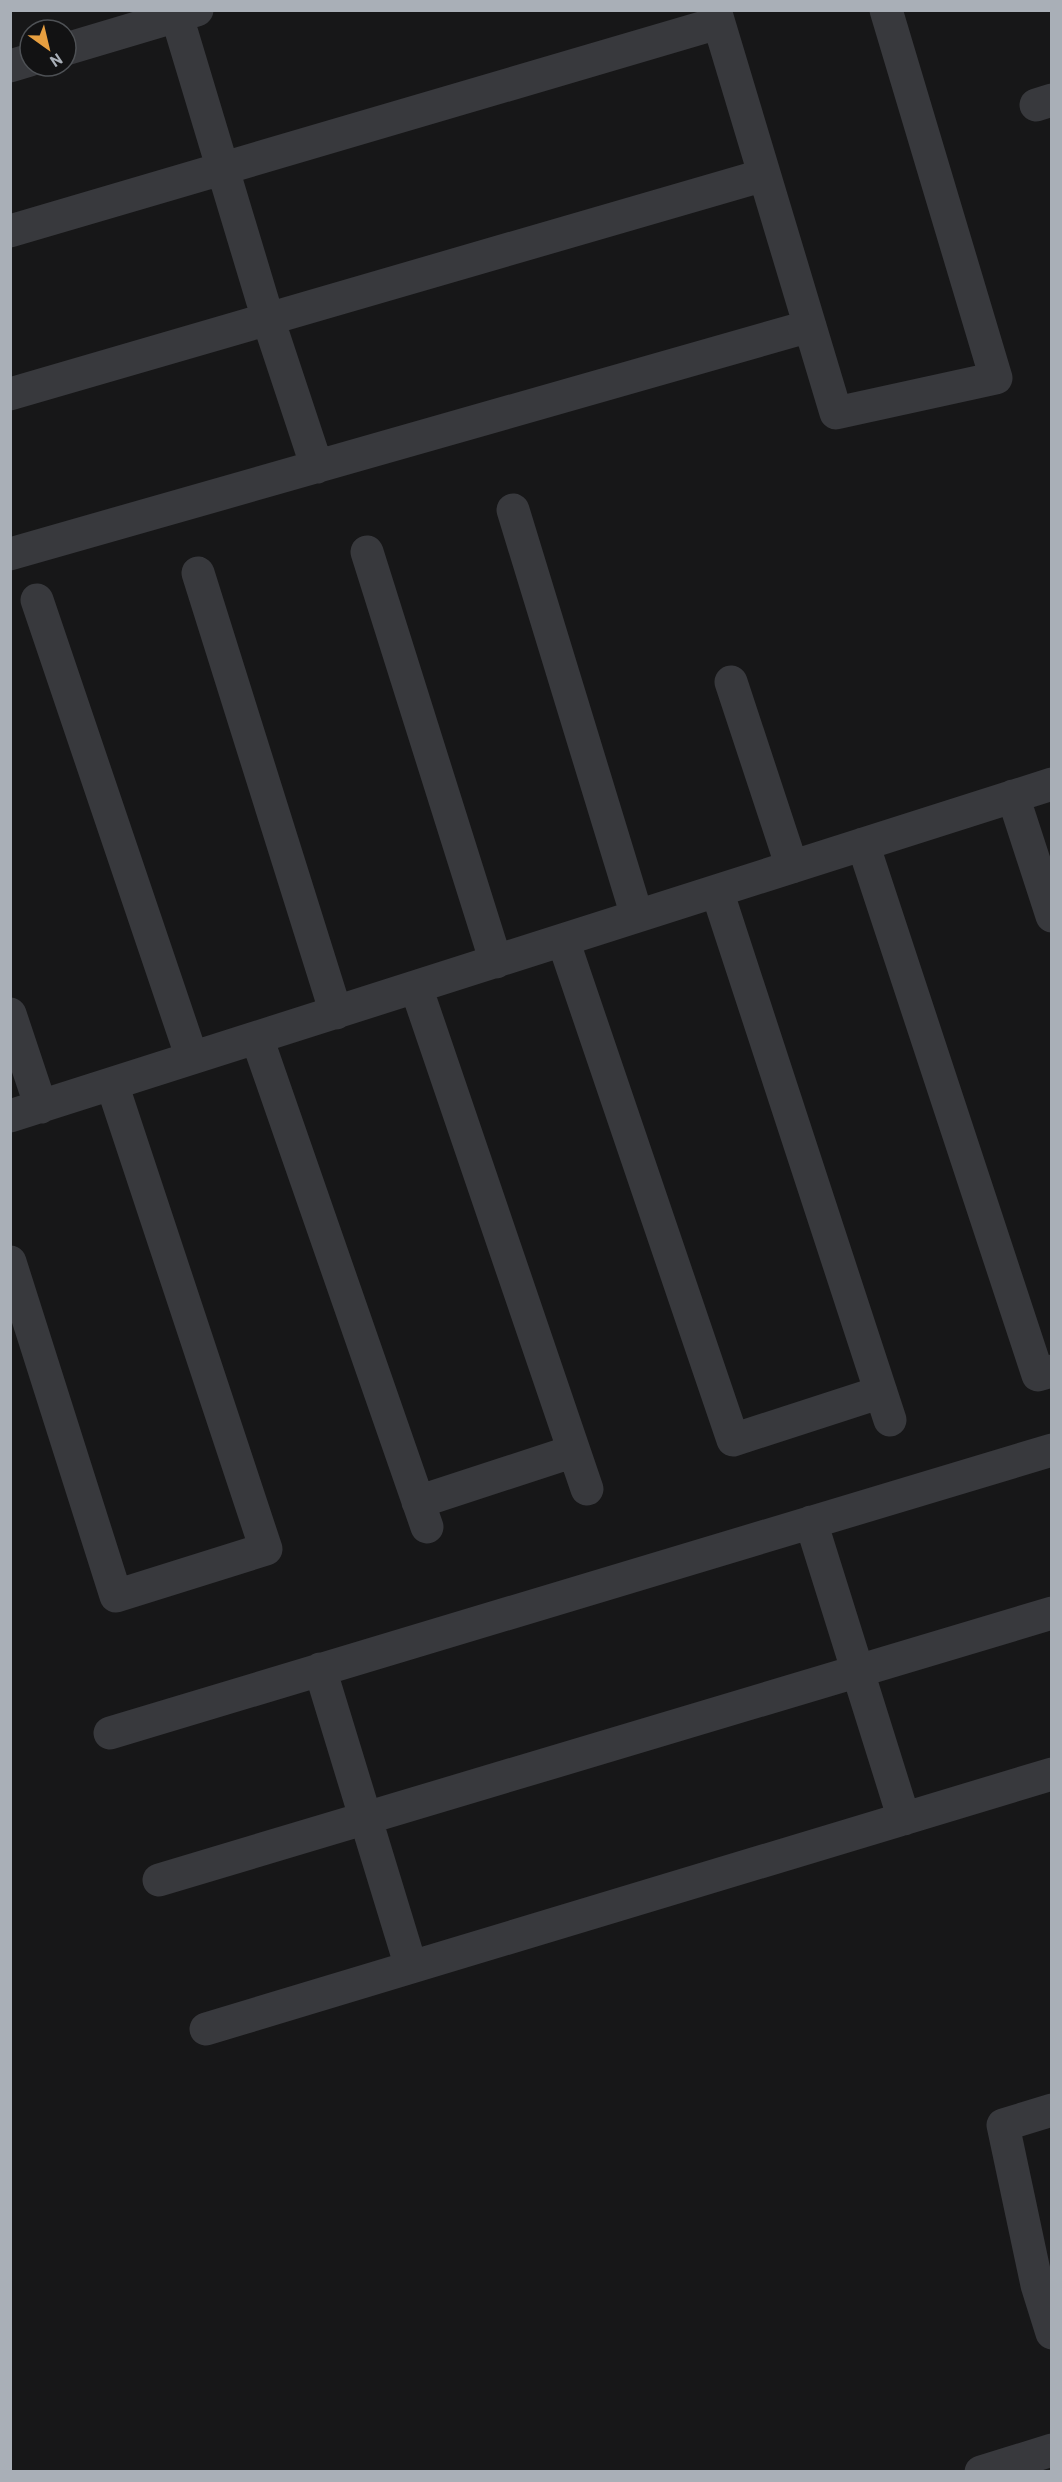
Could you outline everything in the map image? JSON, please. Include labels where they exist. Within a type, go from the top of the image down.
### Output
[{"type":"street","points":[[10,231],[222,169],[717,17],[836,413],[996,378],[886,10]]},
{"type":"street","points":[[78,46],[183,13],[222,169],[268,319],[317,466]]},
{"type":"street","points":[[10,394],[764,175]]},
{"type":"street","points":[[10,554],[810,326]]},
{"type":"street","points":[[513,510],[637,916]]},
{"type":"street","points":[[367,552],[496,962]]},
{"type":"street","points":[[198,573],[336,1012]]},
{"type":"street","points":[[37,600],[192,1058]]},
{"type":"street","points":[[731,682],[792,867]]},
{"type":"street","points":[[10,1116],[1052,784]]},
{"type":"street","points":[[1013,796],[1052,916]]},
{"type":"street","points":[[863,844],[1038,1375],[1052,1371]]},
{"type":"street","points":[[563,940],[733,1440],[886,1406],[717,891]]},
{"type":"street","points":[[417,987],[587,1489]]},
{"type":"street","points":[[10,1014],[41,1107]]},
{"type":"street","points":[[256,1038],[423,1514],[574,1451]]},
{"type":"street","points":[[10,1262],[116,1596],[266,1549],[111,1084]]},
{"type":"street","points":[[110,1733],[1052,1450]]},
{"type":"street","points":[[811,1522],[904,1819]]},
{"type":"street","points":[[159,1881],[1052,1614]]},
{"type":"street","points":[[321,1669],[411,1967]]},
{"type":"street","points":[[206,2029],[1052,1774]]},
{"type":"street","points":[[1052,2110],[1003,2125],[1044,2283],[1052,2333]]},
{"type":"street","points":[[981,2472],[1052,2450]]}]
